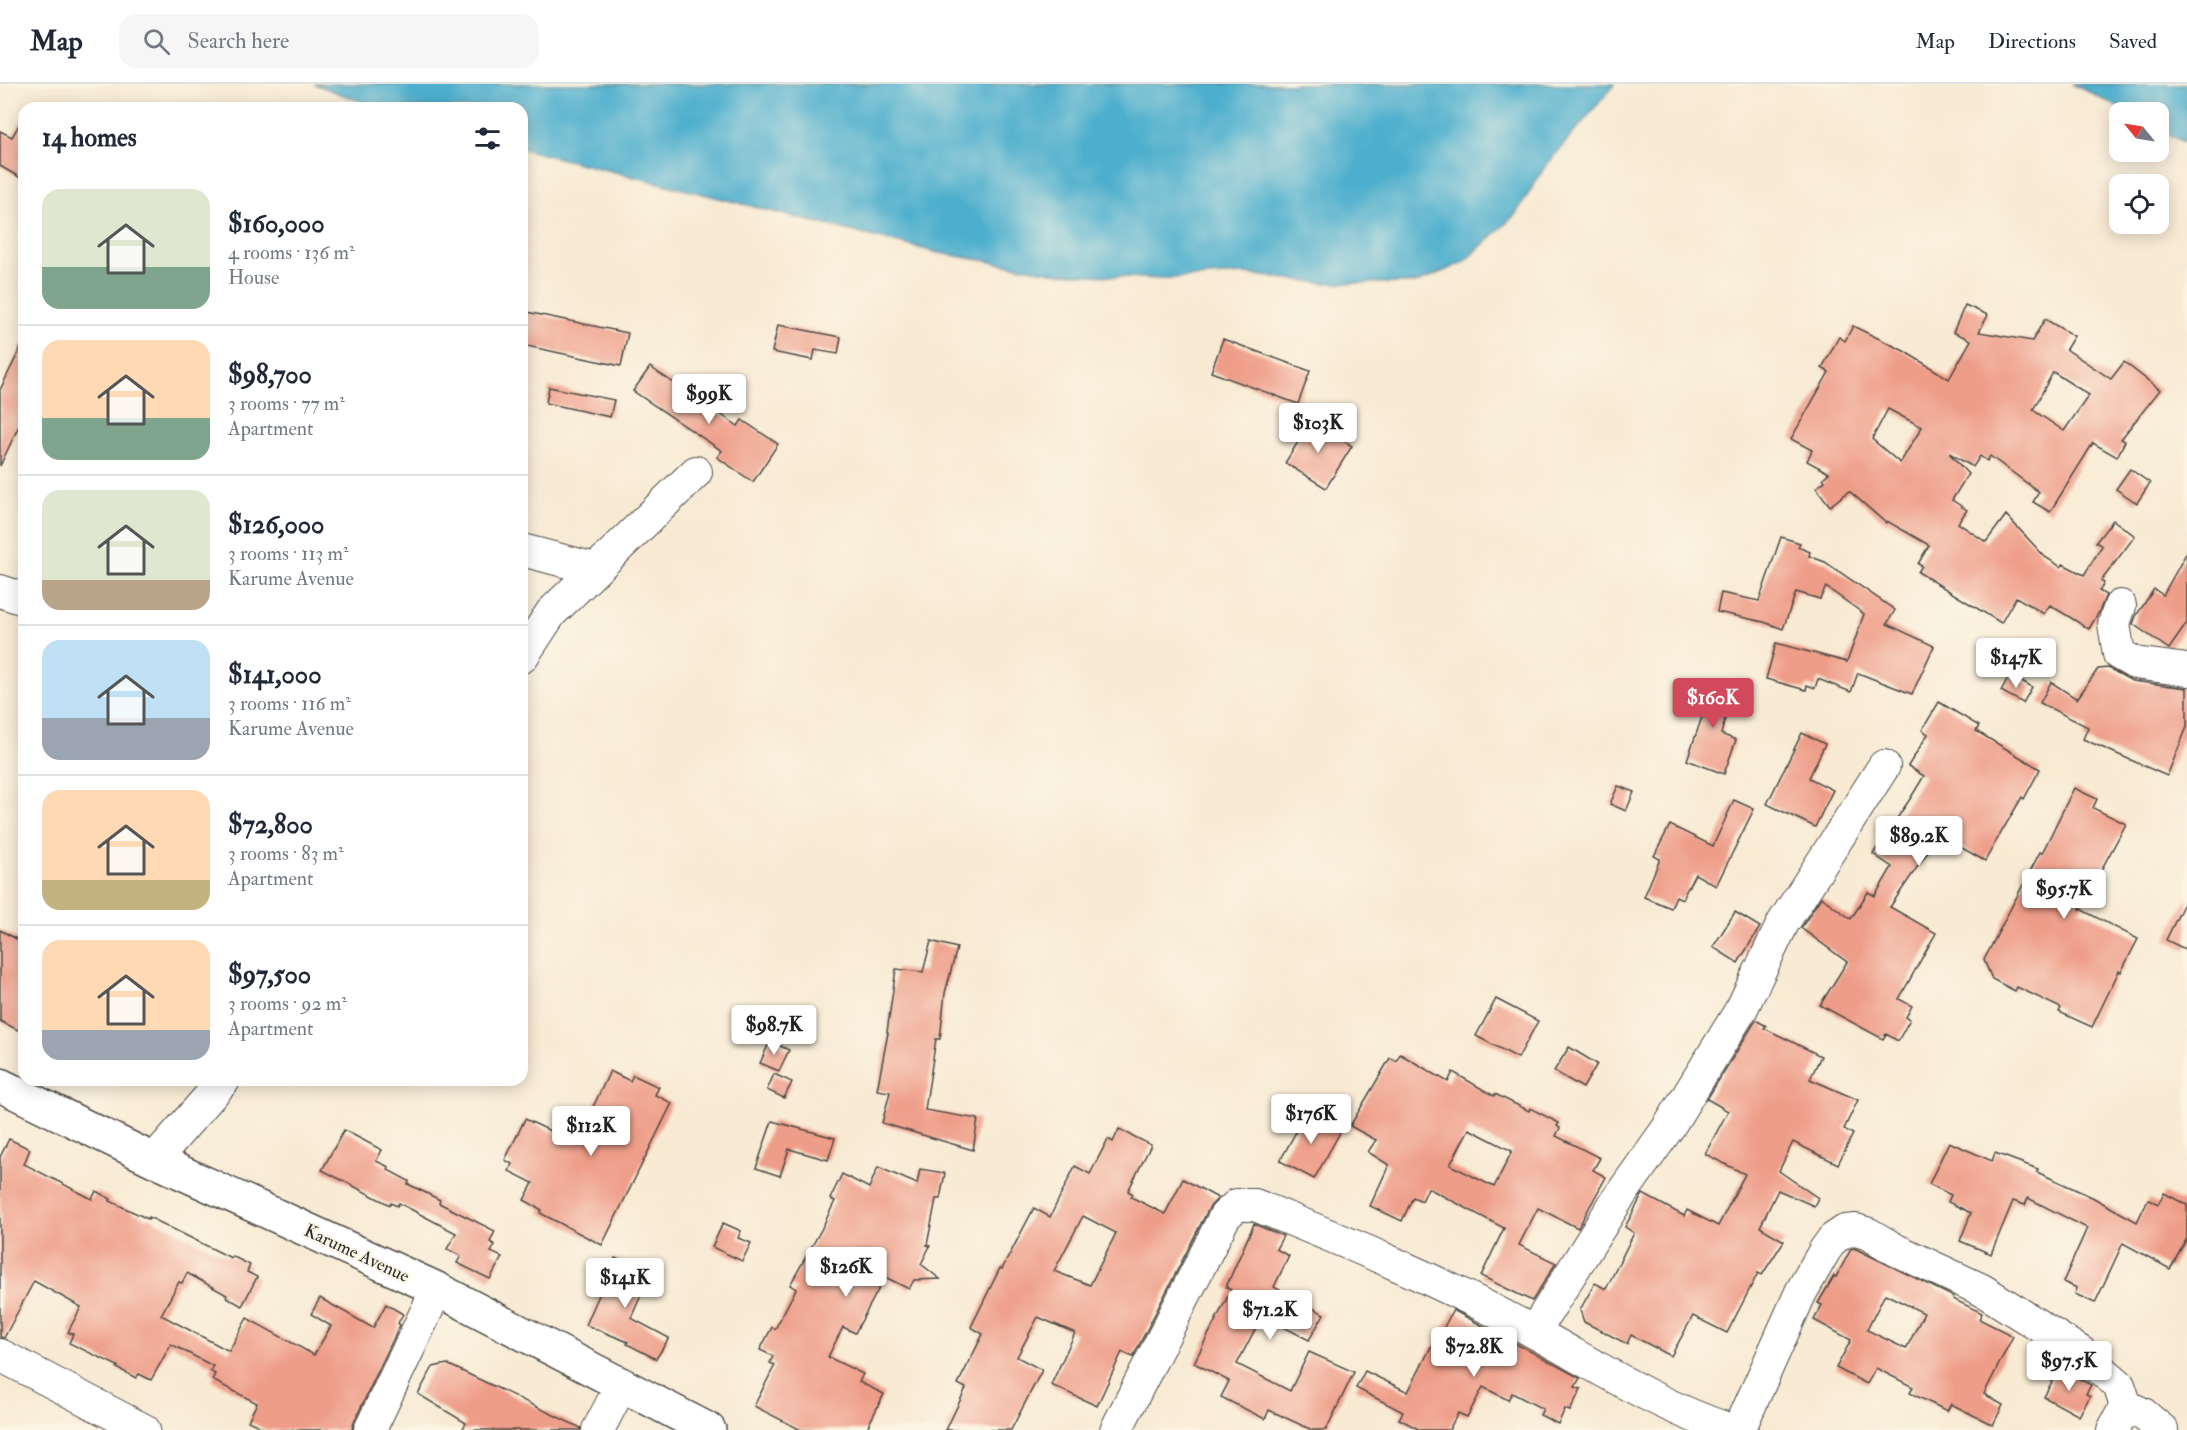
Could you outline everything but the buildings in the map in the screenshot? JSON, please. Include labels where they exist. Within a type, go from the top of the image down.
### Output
[{"type":"main road","name":"Karume Avenue","points":[[0,1085],[154,1160],[437,1289],[709,1430]]},
{"type":"street","points":[[528,648],[550,613],[696,472]]},
{"type":"street","points":[[528,552],[595,569]]},
{"type":"street","points":[[0,591],[18,597]]},
{"type":"street","points":[[2120,606],[2114,624],[2119,654],[2135,663],[2187,670]]},
{"type":"street","points":[[1534,1332],[1617,1200],[1668,1128],[1743,1008],[1783,924],[1884,766]]},
{"type":"street","points":[[154,1160],[219,1086]]},
{"type":"street","points":[[1116,1430],[1225,1216],[1237,1205],[1255,1205],[1400,1264],[1534,1332],[1657,1401],[1731,1430]]},
{"type":"street","points":[[1739,1430],[1801,1292],[1825,1250],[1833,1239],[1845,1231],[1856,1230],[1869,1234],[1896,1250],[1982,1290],[2082,1353],[2119,1385],[2120,1418],[2143,1414],[2162,1430]]},
{"type":"street","points":[[370,1430],[437,1289]]},
{"type":"street","points":[[0,1355],[144,1430]]},
{"type":"street","points":[[598,1430],[622,1384]]},
{"type":"water","points":[[314,84],[1615,84],[1544,168],[1516,214],[1464,262],[1417,283],[1323,283],[1245,274],[1159,279],[1058,273],[939,253],[528,150],[528,102],[362,102]]},
{"type":"water","points":[[2072,84],[2187,84],[2187,144],[2169,134],[2169,102],[2109,102]]}]
